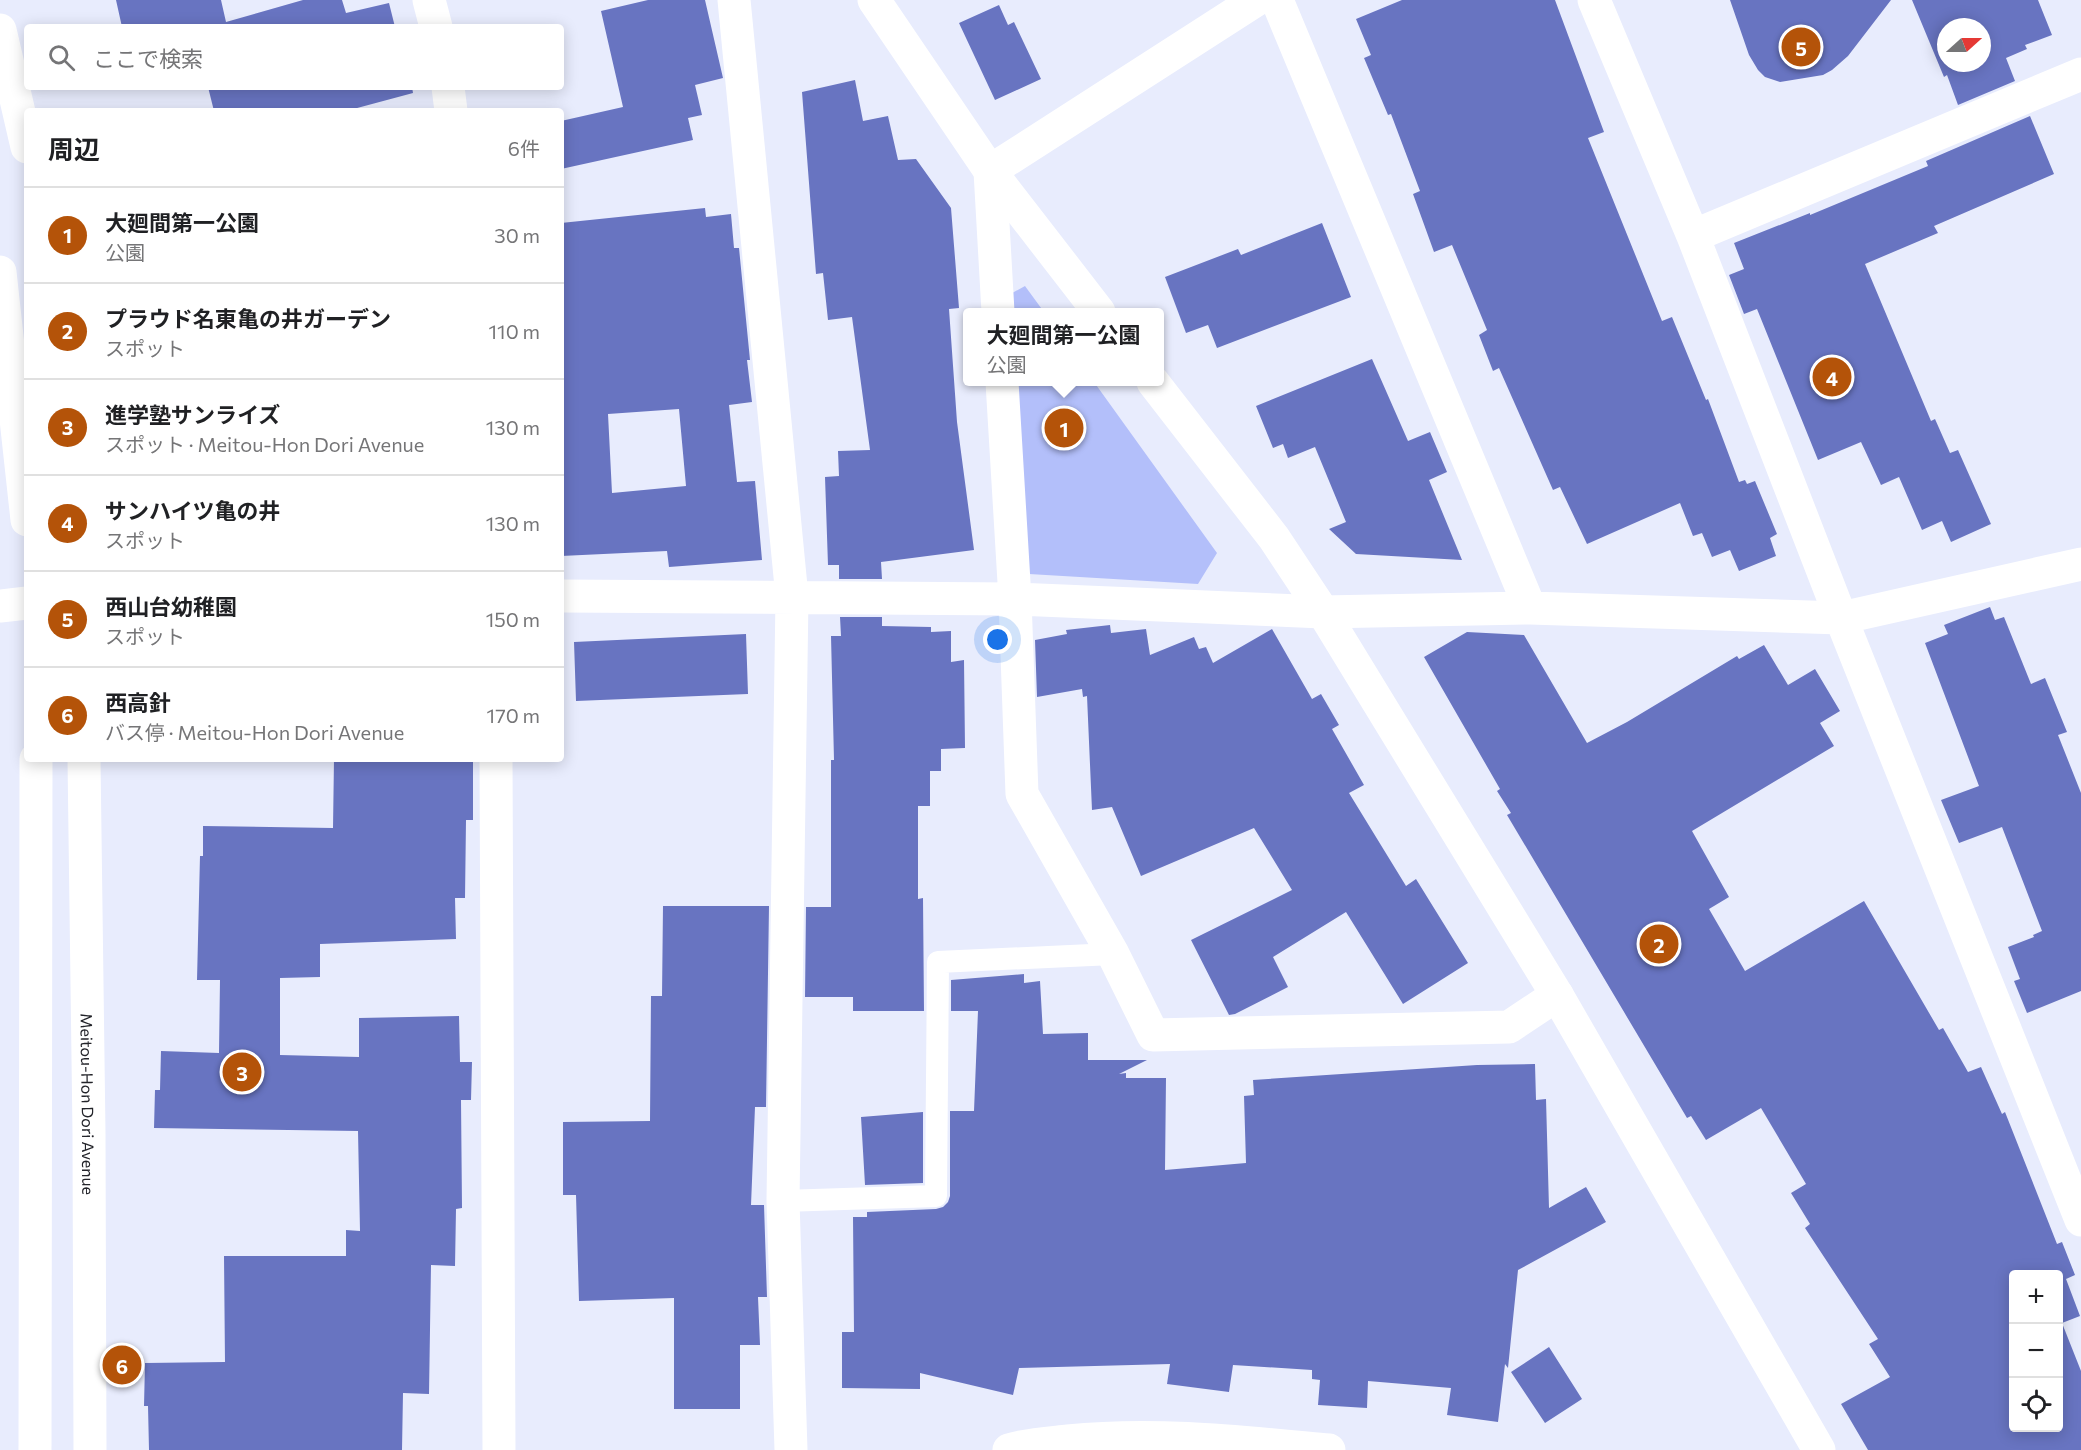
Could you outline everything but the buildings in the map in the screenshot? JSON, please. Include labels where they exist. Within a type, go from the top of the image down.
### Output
[{"type":"street","points":[[429,0],[435,24]]},
{"type":"street","points":[[734,0],[792,597],[783,1201],[791,1450]]},
{"type":"street","points":[[874,0],[990,171],[1096,308]]},
{"type":"street","points":[[1277,0],[1530,608]]},
{"type":"street","points":[[1594,0],[1693,236],[1841,618],[2081,1220]]},
{"type":"street","points":[[990,171],[1243,3]]},
{"type":"street","points":[[0,30],[24,134]]},
{"type":"street","points":[[1693,236],[2081,74]]},
{"type":"street","points":[[448,90],[451,108]]},
{"type":"street","points":[[990,171],[998,308]]},
{"type":"street","points":[[0,273],[24,493]]},
{"type":"street","points":[[1002,386],[1015,599],[1022,794],[1113,954],[1153,1035],[1509,1027],[1557,995]]},
{"type":"street","points":[[1157,386],[1274,538],[1323,612],[1557,995],[1819,1450]]},
{"type":"street","points":[[564,596],[1015,599],[1323,612],[1530,608],[1841,618],[2081,564]]},
{"type":"street","points":[[0,606],[24,603]]},
{"type":"street","points":[[35,1450],[36,762]]},
{"type":"street","name":"Meitou-Hon Dori Avenue","points":[[84,762],[90,1450]]},
{"type":"street","points":[[495,762],[499,1450]]},
{"type":"street","points":[[1009,1450],[1100,1438],[1329,1450]]},
{"type":"lane","points":[[783,1201],[936,1196],[938,962],[1113,954]]},
{"type":"shaded area","points":[[1025,286],[1041,308],[996,308],[996,302]]},
{"type":"shaded area","points":[[1001,386],[1097,386],[1217,553],[1198,584],[1029,574]]},
{"type":"place","name":"西山台幼稚園","points":[[1801,47]]},
{"type":"place","name":"サンハイツ亀の井","points":[[1832,377]]},
{"type":"place","name":"大廻間第一公園","points":[[1064,428]]},
{"type":"place","name":"プラウド名東亀の井ガーデン","points":[[1659,944]]},
{"type":"place","name":"進学塾サンライズ","points":[[242,1072]]},
{"type":"place","name":"西高針","points":[[122,1365]]}]
